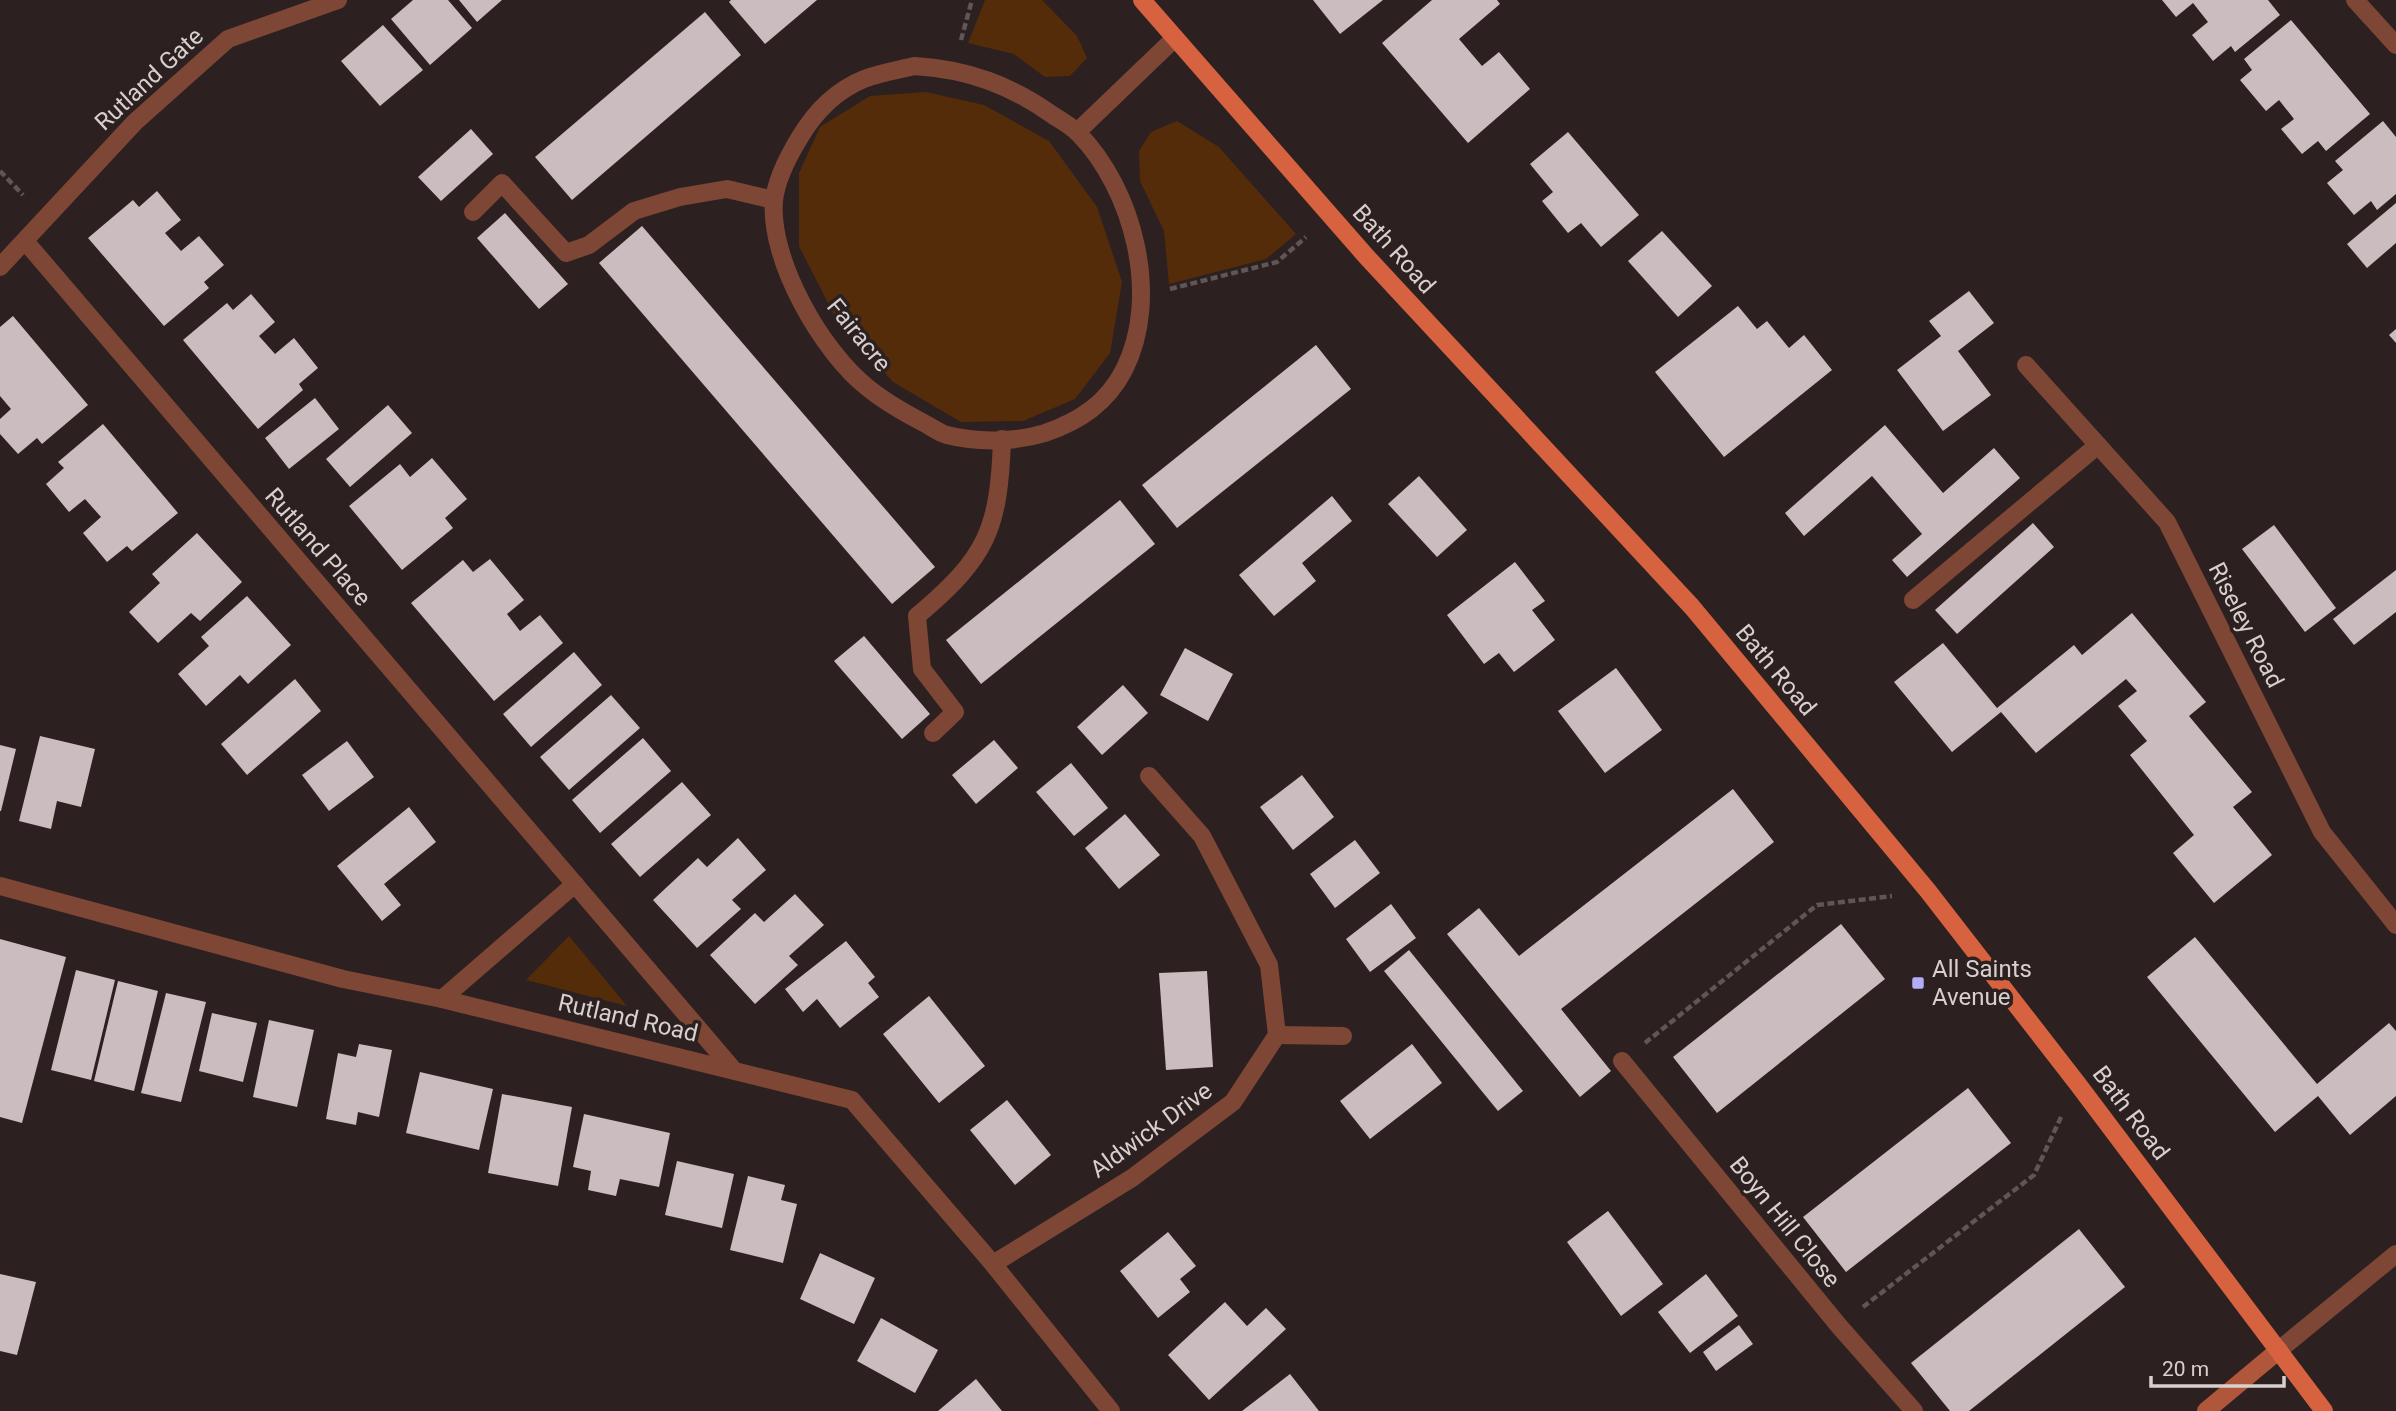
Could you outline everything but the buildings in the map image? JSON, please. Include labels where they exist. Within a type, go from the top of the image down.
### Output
[{"type":"main road","name":"Bath Road","points":[[1142,0],[1331,216],[1692,607],[1928,891],[2077,1083],[2324,1411]]},
{"type":"street","name":"Rutland Gate","points":[[0,267],[135,122],[228,39],[338,0]]},
{"type":"street","points":[[2355,0],[2396,45]]},
{"type":"street","points":[[1077,132],[1175,37]]},
{"type":"street","name":"Fairacre","points":[[914,66],[952,69],[997,82],[1035,102],[1077,132],[1111,179],[1125,214],[1138,261],[1142,296],[1139,337],[1123,372],[1103,402],[1071,424],[1023,440],[1002,439],[946,435],[906,413],[866,386],[830,345],[800,300],[779,252],[774,200],[789,156],[806,127],[830,99],[864,79],[914,66]]},
{"type":"street","points":[[473,212],[502,183],[566,253],[589,246],[634,211],[680,197],[727,188],[774,200]]},
{"type":"street","name":"Rutland Place","points":[[25,241],[732,1068]]},
{"type":"street","name":"Riseley Road","points":[[2026,365],[2167,522],[2322,832],[2396,925]]},
{"type":"street","points":[[933,733],[955,712],[922,669],[917,616],[956,583],[984,546],[1000,489],[1002,439]]},
{"type":"street","points":[[1913,600],[2098,445]]},
{"type":"street","points":[[1149,776],[1202,836],[1269,965],[1277,1035],[1343,1036]]},
{"type":"street","points":[[442,999],[575,884]]},
{"type":"street","name":"Rutland Road","points":[[0,886],[343,979],[442,999],[732,1068],[852,1100],[993,1264],[1111,1411]]},
{"type":"street","name":"Aldwick Drive","points":[[993,1264],[1132,1178],[1233,1102],[1277,1035]]},
{"type":"street","name":"Boyn Hill Close","points":[[1622,1061],[1839,1326],[1914,1411]]},
{"type":"street","points":[[2206,1411],[2396,1254]]},
{"type":"path","points":[[952,69],[972,0]]},
{"type":"path","points":[[1142,296],[1277,262],[1331,216]]},
{"type":"path","points":[[1622,1061],[1816,905],[1928,891]]},
{"type":"path","points":[[1839,1326],[2034,1175],[2077,1083]]},
{"type":"shaded area","points":[[985,0],[1042,0],[1077,36],[1087,58],[1070,76],[1045,77],[1014,54],[968,43]]},
{"type":"shaded area","points":[[926,92],[984,105],[1049,141],[1097,207],[1122,282],[1110,353],[1075,399],[1023,421],[961,422],[893,382],[835,317],[799,246],[799,173],[820,127],[870,96]]},
{"type":"shaded area","points":[[1177,121],[1219,147],[1296,234],[1266,259],[1169,284],[1164,231],[1140,181],[1139,151],[1151,132]]},
{"type":"shaded area","points":[[569,936],[627,1006],[526,980]]},
{"type":"place","name":"All Saints Avenue","points":[[1918,983]]}]
